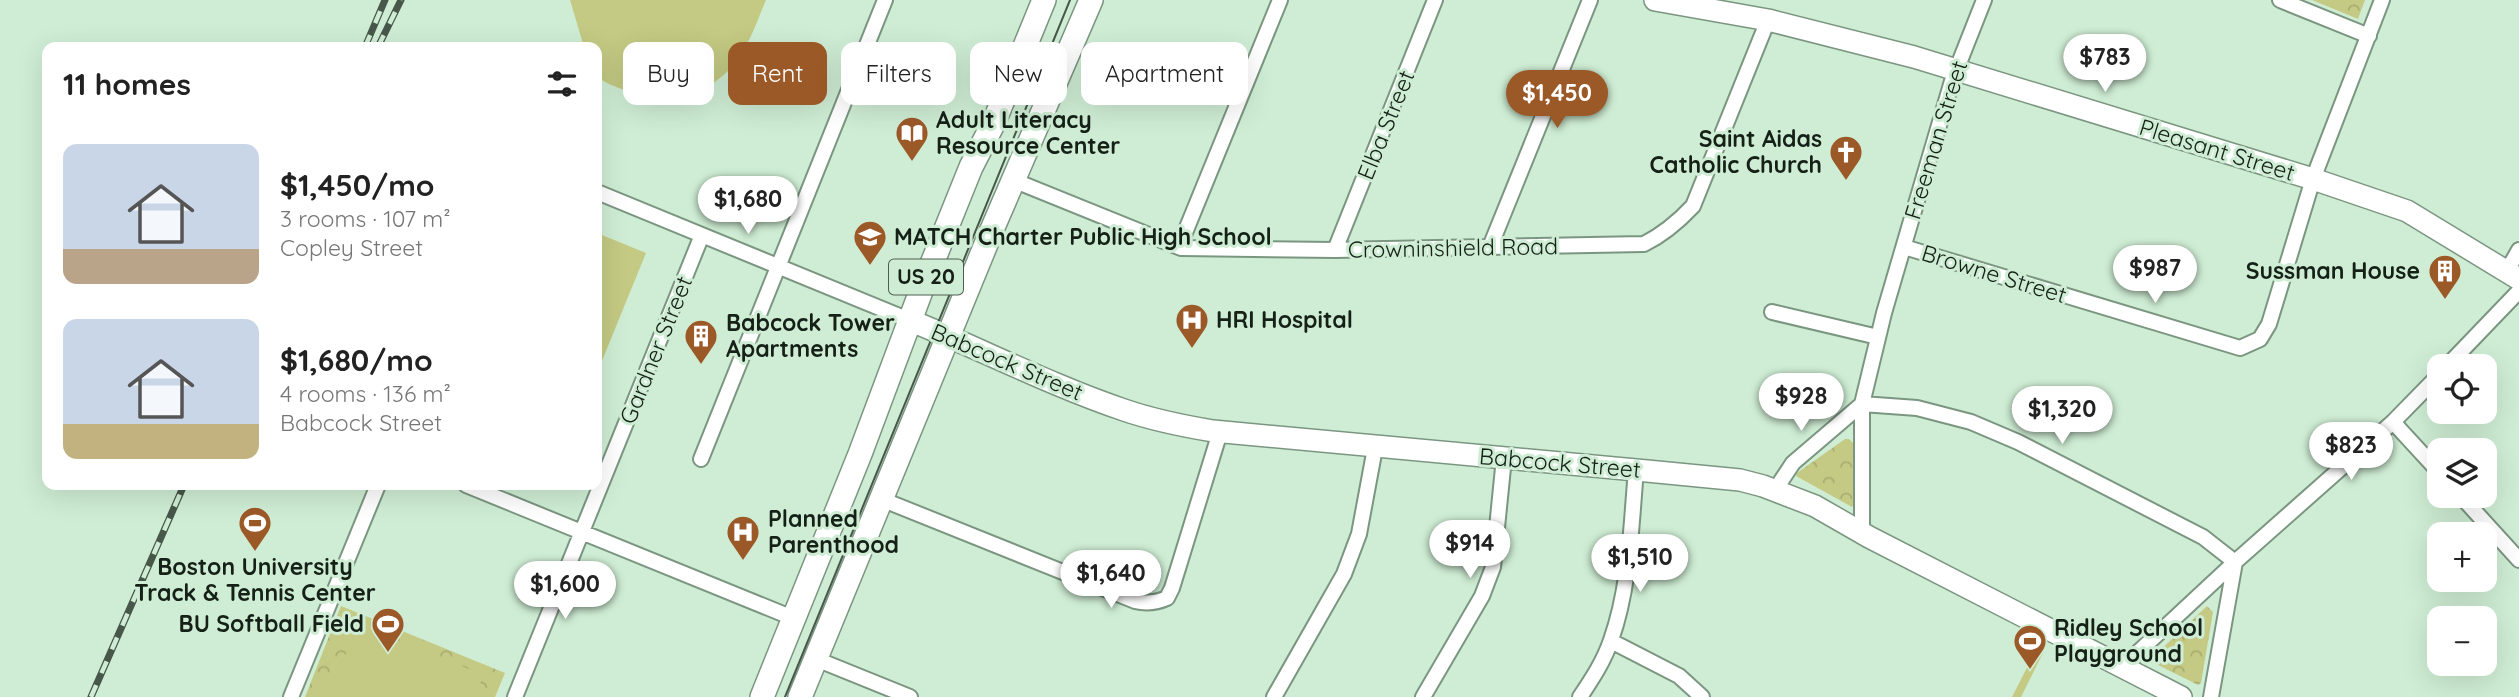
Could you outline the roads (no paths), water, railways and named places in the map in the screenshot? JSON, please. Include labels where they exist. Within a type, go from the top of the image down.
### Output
[{"type":"main road","name":"US 20","points":[[762,697],[860,454],[909,320],[971,167],[994,122],[1044,0]]},
{"type":"main road","name":"US 20","points":[[800,697],[1013,180],[1091,0]]},
{"type":"street","points":[[701,458],[885,0]]},
{"type":"street","points":[[1181,248],[1280,0]]},
{"type":"street","name":"Elba Street","points":[[1335,250],[1435,0]]},
{"type":"street","points":[[1490,247],[1590,0]]},
{"type":"street","name":"Pleasant Street","points":[[1655,0],[1686,2],[1768,20],[1914,57],[2313,180],[2407,211],[2513,275]]},
{"type":"street","name":"Freeman Street","points":[[1862,532],[1862,404],[1878,337],[1956,71],[1984,0]]},
{"type":"street","points":[[2280,0],[2369,36]]},
{"type":"street","name":"Browne Street","points":[[1904,247],[2240,348],[2260,339],[2269,324],[2313,180],[2382,0]]},
{"type":"street","name":"Crowninshield Road","points":[[1013,180],[1181,248],[1335,250],[1644,244],[1678,223],[1693,206],[1768,20]]},
{"type":"street","points":[[602,194],[909,320]]},
{"type":"street","name":"Gardner Street","points":[[602,482],[702,235]]},
{"type":"street","points":[[2513,275],[2519,250]]},
{"type":"street","points":[[2459,354],[2519,291]]},
{"type":"street","points":[[1772,312],[1878,337]]},
{"type":"street","name":"Babcock Street","points":[[909,320],[1053,383],[1124,411],[1160,421],[1220,432],[1740,480],[1775,490],[1815,506],[2181,697]]},
{"type":"street","points":[[2128,670],[2134,656],[2392,422],[2427,387]]},
{"type":"street","points":[[1775,490],[1793,463],[1862,404],[1917,408],[1971,422],[2018,442],[2203,537],[2235,562]]},
{"type":"street","points":[[2392,422],[2427,459]]},
{"type":"street","points":[[881,499],[1148,604],[1167,598],[1172,587],[1220,432]]},
{"type":"street","points":[[1274,697],[1344,574],[1359,534],[1374,447]]},
{"type":"street","points":[[1423,697],[1482,596],[1493,567],[1504,458]]},
{"type":"street","points":[[1580,697],[1611,641],[1628,565],[1636,470]]},
{"type":"street","points":[[291,697],[376,490]]},
{"type":"street","points":[[478,490],[793,618]]},
{"type":"street","name":"Gardner Street","points":[[515,697],[599,490]]},
{"type":"street","points":[[2472,508],[2519,560]]},
{"type":"street","points":[[2211,697],[2235,562]]},
{"type":"street","points":[[1611,641],[1679,676],[1702,697]]},
{"type":"street","points":[[816,659],[910,697]]},
{"type":"tram line","points":[[785,697],[1070,0]]},
{"type":"railway","points":[[367,42],[385,0]]},
{"type":"railway","points":[[380,42],[401,0]]},
{"type":"railway","points":[[91,697],[182,490]]},
{"type":"place","name":"Adult Literacy Resource Center","points":[[912,163]]},
{"type":"place","name":"Saint Aidas Catholic Church","points":[[1846,182]]},
{"type":"place","name":"MATCH Charter Public High School","points":[[870,267]]},
{"type":"place","name":"Sussman House","points":[[2445,301]]},
{"type":"place","name":"HRI Hospital","points":[[1192,350]]},
{"type":"place","name":"Babcock Tower Apartments","points":[[701,366]]},
{"type":"place","name":"Boston University Track & Tennis Center","points":[[255,553]]},
{"type":"place","name":"Planned Parenthood","points":[[743,562]]},
{"type":"place","name":"BU Softball Field","points":[[388,654]]},
{"type":"place","name":"Ridley School Playground","points":[[2030,671]]}]
